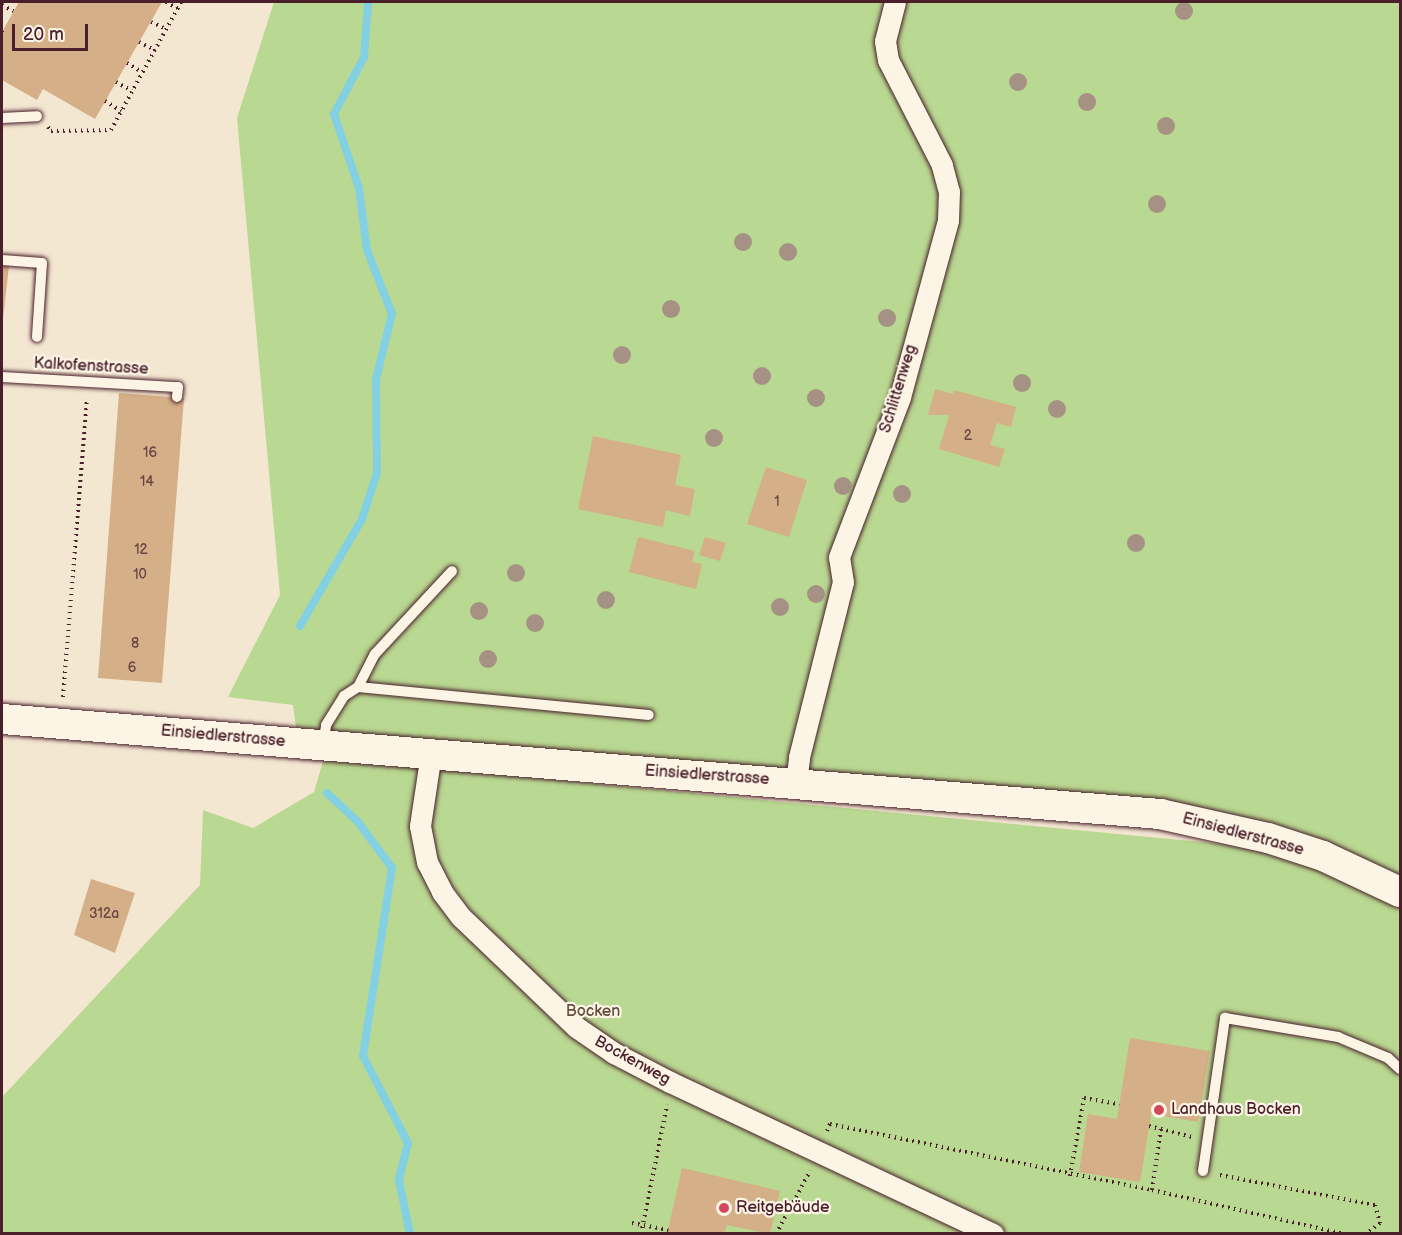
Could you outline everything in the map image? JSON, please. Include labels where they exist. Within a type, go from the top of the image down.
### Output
[{"type":"street","name":"Schlittenweg","points":[[796,783],[799,757],[843,582],[839,557],[900,396],[948,220],[949,192],[942,165],[888,60],[885,41],[895,2]]},
{"type":"street","name":"Einsiedlerstrasse","points":[[2,719],[1160,814],[1214,824],[1323,856],[1401,892]]},
{"type":"street","name":"Bockenweg","points":[[431,753],[420,826],[427,862],[442,892],[461,917],[576,1028],[614,1053],[670,1082],[993,1233]]},
{"type":"lane","points":[[2,118],[37,116]]},
{"type":"lane","points":[[2,260],[42,263],[37,338]]},
{"type":"lane","name":"Kalkofenstrasse","points":[[2,377],[178,392]]},
{"type":"lane","points":[[323,745],[326,724],[344,696],[358,687],[375,654],[452,571]]},
{"type":"lane","points":[[358,687],[649,715]]},
{"type":"lane","points":[[1203,1171],[1226,1018],[1338,1037],[1388,1058],[1401,1069]]},
{"type":"path","points":[[166,2],[177,8]]},
{"type":"path","points":[[37,116],[51,131],[111,130],[181,2]]},
{"type":"path","points":[[2,5],[13,11]]},
{"type":"path","points":[[151,21],[166,29]]},
{"type":"path","points":[[140,42],[154,50]]},
{"type":"path","points":[[127,63],[142,72]]},
{"type":"path","points":[[116,82],[132,91]]},
{"type":"path","points":[[105,101],[121,111]]},
{"type":"path","points":[[60,724],[87,393]]},
{"type":"path","points":[[641,1233],[670,1082]]},
{"type":"path","points":[[1070,1176],[1084,1098],[1119,1104]]},
{"type":"path","points":[[776,1233],[820,1153],[830,1124],[1070,1176],[1152,1190],[1344,1233]]},
{"type":"path","points":[[1149,1126],[1208,1141]]},
{"type":"path","points":[[1152,1190],[1161,1128]]},
{"type":"path","points":[[1203,1171],[1375,1205],[1380,1223],[1366,1233]]},
{"type":"path","points":[[632,1223],[668,1230]]},
{"type":"green space","points":[[274,2],[1400,2],[1400,895],[1293,834],[298,743],[293,705],[228,697],[280,595],[237,118]]},
{"type":"green space","name":"Bocken","points":[[324,758],[1285,850],[1400,904],[1400,1233],[2,1233],[2,1097],[200,885],[203,810],[253,828],[314,792]]},
{"type":"building","points":[[19,2],[162,2],[95,119],[43,89],[37,100],[2,80],[2,32]]},
{"type":"building","points":[[2,265],[9,266],[3,319],[2,319]]},
{"type":"building","points":[[935,389],[953,394],[954,390],[1016,407],[1011,427],[997,423],[990,445],[1005,449],[999,467],[939,449],[949,415],[928,415]]},
{"type":"building","points":[[119,393],[184,398],[162,683],[98,678]]},
{"type":"building","points":[[593,436],[681,455],[675,485],[695,489],[690,516],[666,510],[663,527],[578,509]]},
{"type":"building","points":[[766,467],[807,480],[789,537],[747,524]]},
{"type":"building","points":[[638,537],[695,551],[692,562],[702,564],[696,589],[629,572]]},
{"type":"building","points":[[705,537],[726,543],[720,561],[699,555]]},
{"type":"building","points":[[91,879],[135,893],[115,953],[74,935]]},
{"type":"building","name":"Landhaus Bocken","points":[[1130,1038],[1210,1051],[1198,1122],[1151,1114],[1140,1182],[1079,1172],[1088,1114],[1117,1119]]},
{"type":"building","name":"Reitgebäude","points":[[682,1168],[780,1191],[770,1234],[727,1225],[724,1234],[667,1234]]},
{"type":"waterway","points":[[300,626],[362,519],[377,473],[376,379],[392,314],[367,250],[359,188],[334,114],[364,57],[368,2]]},
{"type":"waterway","points":[[327,793],[358,822],[392,868],[363,1056],[408,1143],[399,1180],[410,1234]]},
{"type":"place","name":"Landhaus Bocken","points":[[1159,1110]]},
{"type":"place","name":"Reitgebäude","points":[[724,1208]]}]
